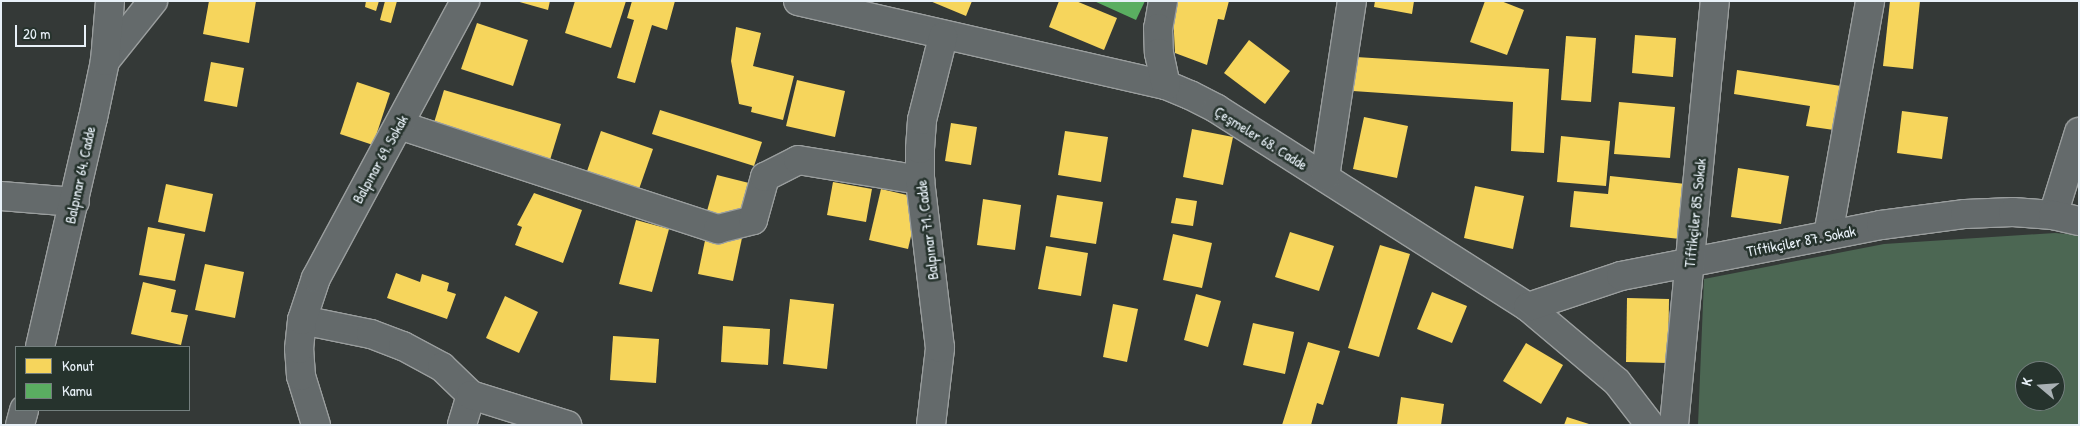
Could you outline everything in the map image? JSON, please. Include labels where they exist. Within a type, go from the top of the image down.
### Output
[{"type":"street","name":"Balpınar 64. Cadde","points":[[40,346],[75,202],[104,61],[110,1]]},
{"type":"street","points":[[104,61],[153,1]]},
{"type":"street","name":"Balpınar 69. Sokak","points":[[316,425],[301,376],[299,349],[302,320],[316,278],[465,1]]},
{"type":"street","name":"Çeşmeler 68. Cadde","points":[[798,1],[943,37],[1166,85],[1217,109],[1528,307],[1617,382],[1650,425]]},
{"type":"street","points":[[1163,1],[1158,28],[1158,53],[1166,85]]},
{"type":"street","points":[[1324,177],[1352,1]]},
{"type":"street","name":"Tiftikçiler 85. Sokak","points":[[1674,425],[1715,1]]},
{"type":"street","points":[[1828,235],[1870,1]]},
{"type":"street","name":"Balpınar 71. Cadde","points":[[931,425],[940,348],[920,180],[922,120],[943,37]]},
{"type":"street","points":[[399,124],[718,229],[753,220],[765,177],[798,160],[920,180]]},
{"type":"street","points":[[2053,215],[2079,132]]},
{"type":"street","points":[[1,196],[75,202]]},
{"type":"street","name":"Tiftikçiler 87. Sokak","points":[[1528,307],[1613,278],[1828,235],[1965,214],[2053,215],[2079,221]]},
{"type":"street","points":[[302,320],[372,334],[403,346],[442,367],[471,395],[567,425]]},
{"type":"street","points":[[462,425],[471,395]]},
{"type":"street","points":[[20,425],[24,411]]},
{"type":"green space","points":[[2055,233],[2079,235],[2079,425],[1698,425],[1704,279],[1884,244]]},
{"type":"building: Konut","points":[[209,1],[256,1],[249,43],[203,34]]},
{"type":"building: Konut","points":[[366,1],[379,1],[376,11],[365,7]]},
{"type":"building: Konut","points":[[385,1],[397,1],[391,23],[380,20]]},
{"type":"building: Konut","points":[[516,1],[550,1],[548,10]]},
{"type":"building: Konut","points":[[575,1],[626,1],[611,48],[565,33]]},
{"type":"building: Konut","points":[[632,1],[675,1],[667,30],[652,25],[635,83],[617,78],[634,20],[627,18]]},
{"type":"building: Konut","points":[[930,1],[972,1],[966,16]]},
{"type":"building: Konut","points":[[1059,1],[1076,1],[1117,18],[1104,50],[1049,27]]},
{"type":"building: Konut","points":[[1176,1],[1229,1],[1224,20],[1218,19],[1207,65],[1175,53],[1173,14]]},
{"type":"building: Konut","points":[[1375,1],[1414,1],[1412,14],[1374,7]]},
{"type":"building: Konut","points":[[1485,1],[1501,1],[1524,10],[1507,55],[1470,42]]},
{"type":"building: Konut","points":[[1890,1],[1920,1],[1913,69],[1883,66]]},
{"type":"building: Konut","points":[[477,23],[528,40],[513,86],[461,69]]},
{"type":"building: Konut","points":[[736,27],[761,33],[753,66],[794,76],[783,120],[751,112],[752,107],[739,104],[731,61]]},
{"type":"building: Konut","points":[[1635,35],[1676,38],[1673,77],[1632,73]]},
{"type":"building: Konut","points":[[1566,36],[1596,38],[1591,102],[1561,100]]},
{"type":"building: Konut","points":[[1249,40],[1290,71],[1265,104],[1224,73]]},
{"type":"building: Konut","points":[[1356,57],[1549,69],[1544,153],[1511,151],[1513,102],[1353,91]]},
{"type":"building: Konut","points":[[211,62],[244,68],[237,107],[204,101]]},
{"type":"building: Konut","points":[[1737,70],[1841,86],[1834,130],[1806,126],[1810,106],[1734,94]]},
{"type":"building: Konut","points":[[797,80],[845,91],[835,137],[786,126]]},
{"type":"building: Konut","points":[[357,82],[390,93],[373,145],[340,134]]},
{"type":"building: Konut","points":[[444,90],[561,124],[550,160],[433,126]]},
{"type":"building: Konut","points":[[1619,102],[1675,107],[1670,158],[1614,154]]},
{"type":"building: Konut","points":[[660,110],[762,142],[754,166],[652,134]]},
{"type":"building: Konut","points":[[1902,111],[1948,117],[1942,159],[1897,153]]},
{"type":"building: Konut","points":[[1364,117],[1408,126],[1397,178],[1353,169]]},
{"type":"building: Konut","points":[[951,123],[977,127],[971,165],[945,161]]},
{"type":"building: Konut","points":[[1192,129],[1233,137],[1223,185],[1183,177]]},
{"type":"building: Konut","points":[[601,131],[653,149],[638,192],[586,174]]},
{"type":"building: Konut","points":[[1065,131],[1108,137],[1101,182],[1058,175]]},
{"type":"building: Konut","points":[[1561,136],[1610,141],[1606,186],[1557,182]]},
{"type":"building: Konut","points":[[1738,168],[1789,176],[1781,224],[1731,217]]},
{"type":"building: Konut","points":[[717,175],[749,183],[739,219],[707,211]]},
{"type":"building: Konut","points":[[1610,176],[1686,184],[1680,239],[1570,227],[1574,191],[1608,194]]},
{"type":"building: Konut","points":[[833,182],[872,189],[866,222],[827,215]]},
{"type":"building: Konut","points":[[166,184],[213,194],[205,232],[158,222]]},
{"type":"building: Konut","points":[[1475,186],[1524,196],[1513,249],[1464,238]]},
{"type":"building: Konut","points":[[881,189],[920,198],[908,249],[869,240]]},
{"type":"building: Konut","points":[[534,193],[582,210],[563,263],[515,245],[522,227],[517,225]]},
{"type":"building: Konut","points":[[1057,195],[1103,202],[1096,244],[1050,237]]},
{"type":"building: Konut","points":[[1176,198],[1197,201],[1193,226],[1171,223]]},
{"type":"building: Konut","points":[[983,199],[1021,205],[1015,250],[977,245]]},
{"type":"building: Konut","points":[[636,220],[669,229],[652,292],[619,284]]},
{"type":"building: Konut","points":[[148,227],[185,234],[175,281],[139,275]]},
{"type":"building: Konut","points":[[707,231],[742,238],[733,281],[698,274]]},
{"type":"building: Konut","points":[[1290,232],[1334,246],[1319,291],[1275,277]]},
{"type":"building: Konut","points":[[1173,234],[1212,243],[1202,288],[1163,280]]},
{"type":"building: Konut","points":[[1380,245],[1410,254],[1379,357],[1348,348]]},
{"type":"building: Konut","points":[[1046,246],[1088,253],[1081,296],[1038,289]]},
{"type":"building: Konut","points":[[205,264],[244,272],[235,318],[195,310]]},
{"type":"building: Konut","points":[[396,273],[420,282],[422,274],[449,283],[447,291],[456,294],[447,319],[387,298]]},
{"type":"building: Konut","points":[[143,282],[176,290],[171,312],[188,315],[181,345],[131,334]]},
{"type":"building: Konut","points":[[1432,292],[1467,306],[1452,343],[1417,329]]},
{"type":"building: Konut","points":[[1196,294],[1221,301],[1208,347],[1184,340]]},
{"type":"building: Konut","points":[[505,296],[538,312],[519,353],[486,338]]},
{"type":"building: Konut","points":[[1627,298],[1669,299],[1668,363],[1626,362]]},
{"type":"building: Konut","points":[[790,299],[834,304],[827,369],[783,364]]},
{"type":"building: Konut","points":[[1113,304],[1138,309],[1127,362],[1103,357]]},
{"type":"building: Konut","points":[[1253,323],[1294,332],[1285,374],[1243,365]]},
{"type":"building: Konut","points":[[723,326],[770,329],[768,365],[721,362]]},
{"type":"building: Konut","points":[[613,336],[659,339],[656,383],[610,380]]},
{"type":"building: Konut","points":[[1308,342],[1340,351],[1323,405],[1317,403],[1311,425],[1282,425]]},
{"type":"building: Konut","points":[[1526,343],[1563,365],[1541,404],[1503,381]]},
{"type":"building: Konut","points":[[1401,397],[1444,404],[1441,425],[1397,425]]},
{"type":"building: Konut","points":[[1567,417],[1589,424],[1589,425],[1564,425]]},
{"type":"building: Kamu","points":[[1094,1],[1145,1],[1136,20]]}]
